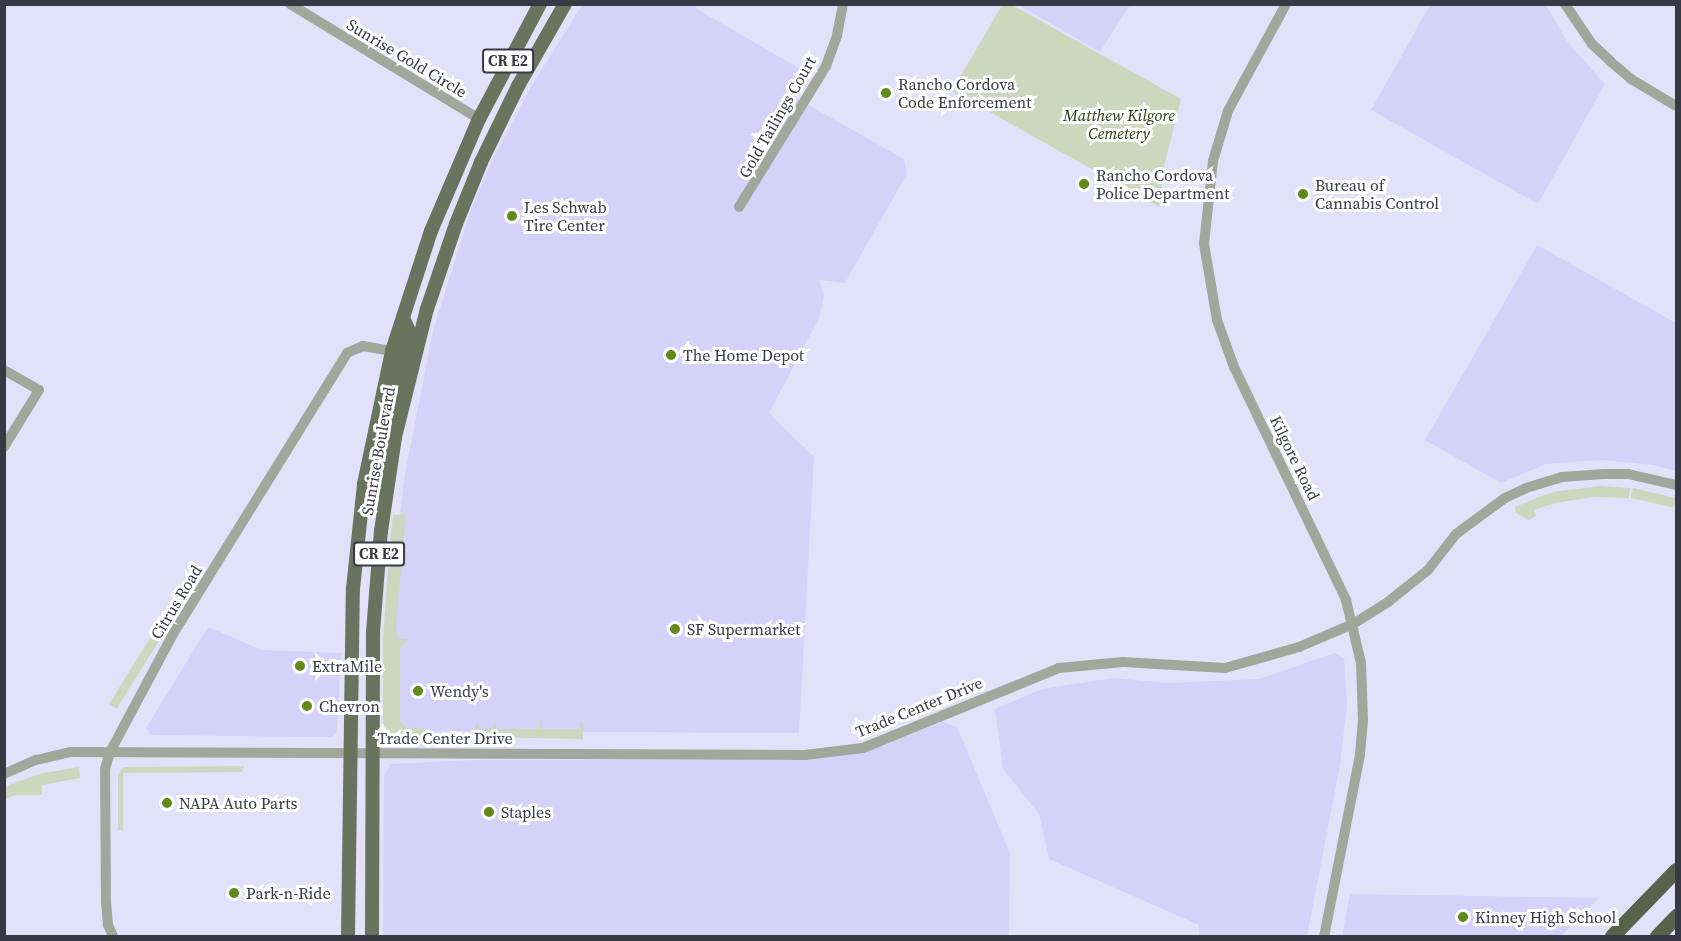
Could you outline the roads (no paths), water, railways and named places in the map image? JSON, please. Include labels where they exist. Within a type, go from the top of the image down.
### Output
[{"type":"highway","points":[[1612,936],[1677,870]]},
{"type":"highway","points":[[1657,936],[1677,916]]},
{"type":"main road","name":"Sunrise Boulevard","points":[[348,936],[353,589],[364,484],[392,351],[431,231],[479,118],[540,4]]},
{"type":"main road","name":"Sunrise Boulevard","points":[[372,936],[373,632],[385,498],[395,437],[437,276],[481,162],[518,86],[565,4]]},
{"type":"main road","points":[[479,118],[481,131],[477,153],[481,162]]},
{"type":"main road","points":[[403,318],[410,333],[407,356],[414,359]]},
{"type":"main road","points":[[385,498],[378,481],[400,364],[392,351]]},
{"type":"street","name":"Sunrise Gold Circle","points":[[290,4],[479,118]]},
{"type":"street","name":"Gold Tailings Court","points":[[739,207],[826,66],[837,35],[843,4]]},
{"type":"street","name":"Kilgore Road","points":[[1286,4],[1228,111],[1213,161],[1204,244],[1216,320],[1234,367],[1346,600],[1361,663],[1362,736],[1323,936]]},
{"type":"street","points":[[1565,4],[1592,44],[1611,62],[1630,78],[1677,106]]},
{"type":"street","name":"Citrus Road","points":[[113,936],[108,926],[106,903],[105,769],[110,753],[173,634],[347,353],[363,346],[392,351]]},
{"type":"street","points":[[4,370],[39,390],[4,447]]},
{"type":"street","name":"Trade Center Drive","points":[[4,774],[36,760],[59,754],[372,752],[805,755],[863,748],[1059,668],[1123,662],[1225,668],[1279,655],[1353,624],[1388,602],[1428,570],[1456,534],[1478,516],[1526,488],[1562,477],[1604,474],[1628,474],[1677,486]]},
{"type":"place","name":"Rancho Cordova Code Enforcement","points":[[886,93]]},
{"type":"place","name":"Rancho Cordova Police Department","points":[[1084,184]]},
{"type":"place","name":"Bureau of Cannabis Control","points":[[1303,194]]},
{"type":"place","name":"Les Schwab Tire Center","points":[[512,216]]},
{"type":"place","name":"The Home Depot","points":[[671,355]]},
{"type":"place","name":"SF Supermarket","points":[[675,629]]},
{"type":"place","name":"ExtraMile","points":[[300,666]]},
{"type":"place","name":"Wendy's","points":[[418,691]]},
{"type":"place","name":"Chevron","points":[[307,706]]},
{"type":"place","name":"NAPA Auto Parts","points":[[167,803]]},
{"type":"place","name":"Staples","points":[[489,812]]},
{"type":"place","name":"Park-n-Ride","points":[[234,893]]},
{"type":"place","name":"Kinney High School","points":[[1463,917]]},
{"type":"park label","name":"Matthew Kilgore Cemetery","points":[[1119,124]]}]
